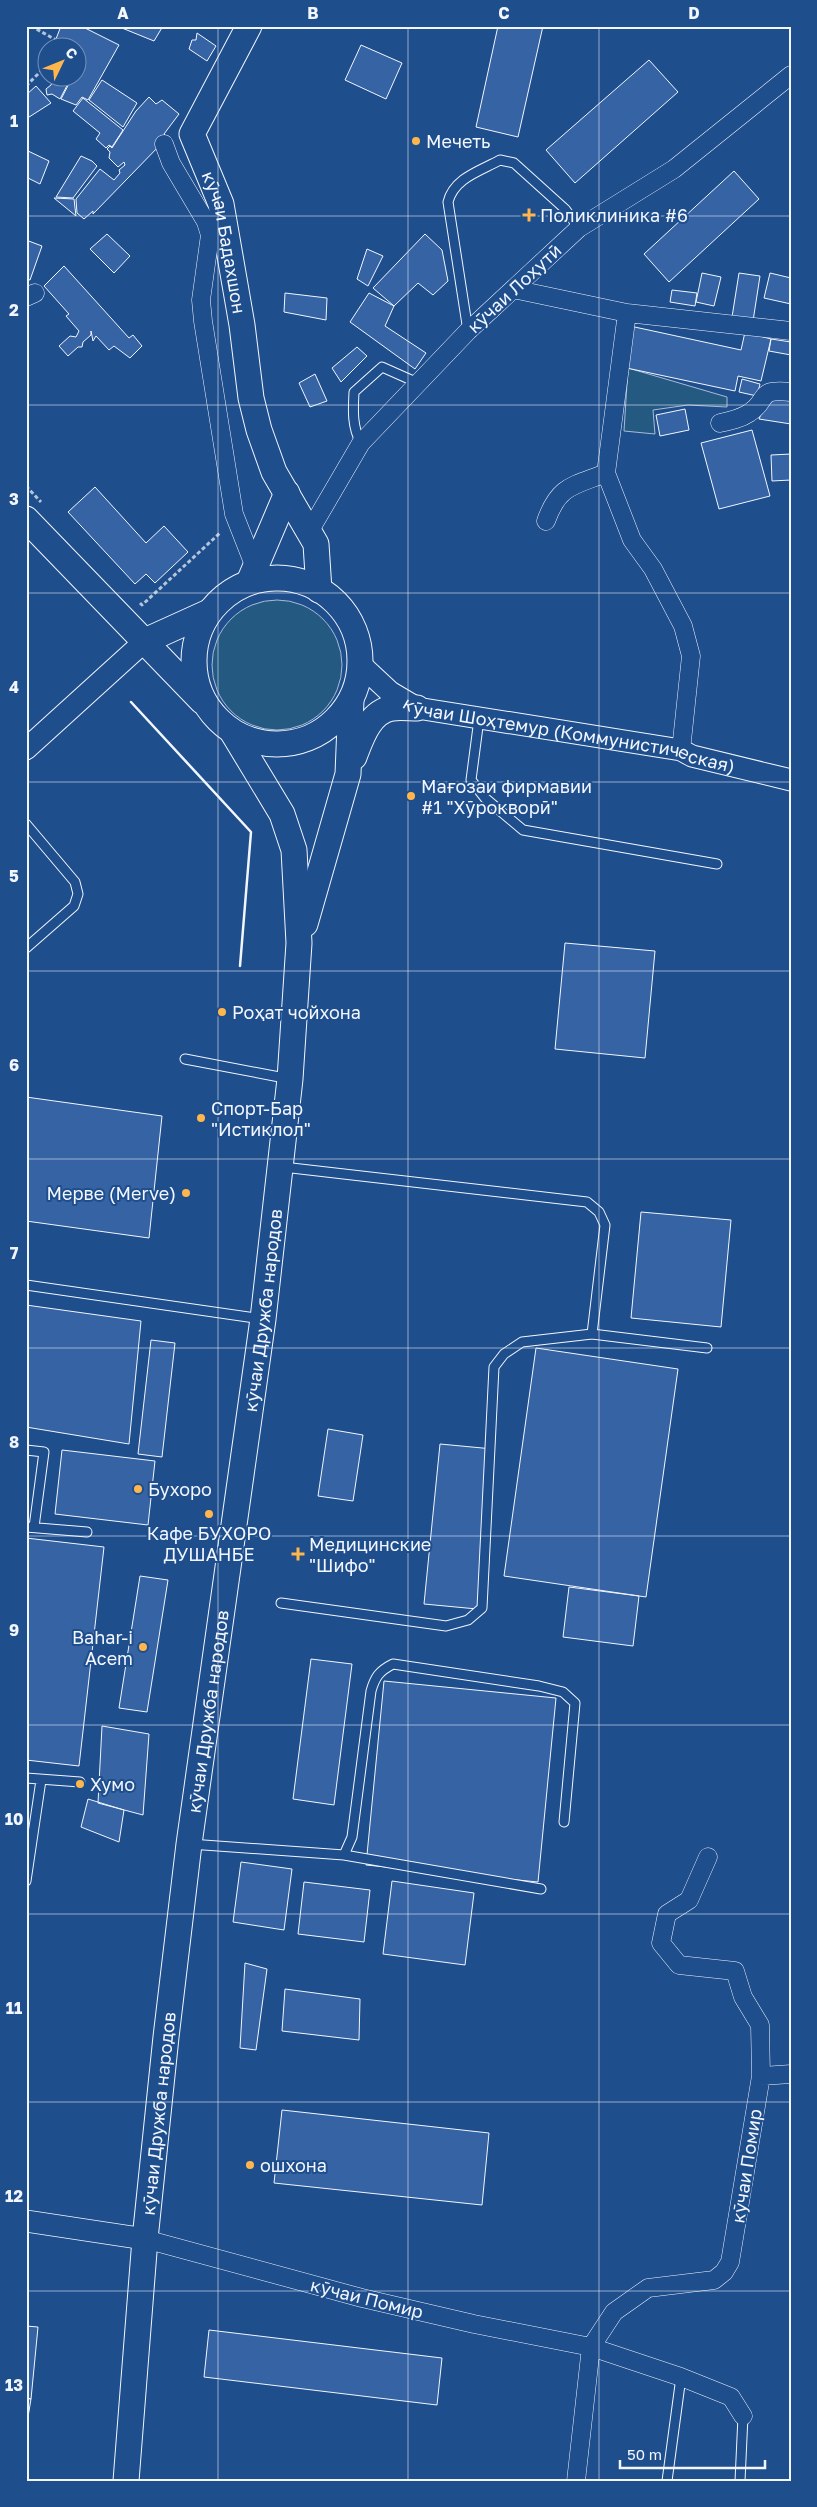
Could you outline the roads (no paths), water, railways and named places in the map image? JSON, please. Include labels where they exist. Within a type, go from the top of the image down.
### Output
[{"type":"main road","name":"кӯчаи Бадахшон","points":[[249,26],[192,134],[221,204],[242,325],[251,398],[260,430],[281,482],[316,544],[319,590]]},
{"type":"main road","points":[[205,704],[196,682],[193,658],[198,634],[209,612],[227,594],[252,576],[281,482]]},
{"type":"main road","points":[[36,513],[175,676],[233,733],[282,814],[294,850],[299,943]]},
{"type":"main road","points":[[252,576],[285,578],[319,590],[337,603],[350,621],[358,642],[361,664],[351,700],[348,774]]},
{"type":"main road","points":[[145,641],[209,612]]},
{"type":"main road","points":[[233,733],[265,744],[299,742],[330,726],[351,700]]},
{"type":"main road","points":[[299,943],[348,774],[365,729],[378,714],[391,708],[417,708]]},
{"type":"main road","name":"кӯчаи Дружба народов","points":[[126,2481],[145,2239],[189,1844],[262,1319],[290,1079],[299,943]]},
{"type":"street","name":"кӯчаи Лоҳутӣ","points":[[309,532],[361,443],[468,331],[579,228],[674,169],[791,75]]},
{"type":"street","points":[[164,144],[171,163],[206,222],[210,235],[201,300],[203,321],[234,514],[252,576]]},
{"type":"street","points":[[513,289],[627,313],[791,331]]},
{"type":"street","points":[[627,313],[606,473],[632,540],[653,569],[683,626],[691,656],[681,750]]},
{"type":"street","points":[[720,423],[749,414],[760,399],[771,391],[791,392]]},
{"type":"street","points":[[546,522],[552,504],[566,488],[606,473]]},
{"type":"street","points":[[26,749],[145,641]]},
{"type":"street","name":"кӯчаи Шоҳтемур (Коммунистическая)","points":[[361,664],[390,692],[417,708],[681,750],[692,756],[791,780]]},
{"type":"street","name":"кӯчаи Помир","points":[[591,2347],[614,2312],[648,2288],[714,2280],[724,2272],[730,2262],[761,2076],[760,2025],[743,1996],[735,1971],[679,1965],[661,1943],[667,1914],[689,1900],[708,1858]]},
{"type":"street","points":[[761,2076],[791,2074]]},
{"type":"street","points":[[26,2221],[145,2239]]},
{"type":"street","name":"кӯчаи Помир","points":[[145,2239],[362,2298],[474,2324],[591,2347],[681,2376],[731,2397],[743,2416]]},
{"type":"street","points":[[576,2481],[591,2347]]},
{"type":"lane","points":[[468,331],[448,202],[451,191],[457,184],[500,160],[507,160],[514,163],[565,209],[579,228]]},
{"type":"lane","points":[[361,443],[356,434],[352,411],[354,392],[382,367],[418,383]]},
{"type":"lane","points":[[479,719],[471,780],[485,798],[523,830],[717,864]]},
{"type":"lane","points":[[26,824],[75,882],[78,894],[74,906],[26,948]]},
{"type":"lane","points":[[186,1059],[290,1079]]},
{"type":"lane","points":[[280,1166],[587,1202],[599,1212],[606,1225],[592,1334]]},
{"type":"lane","points":[[26,1285],[262,1319]]},
{"type":"lane","points":[[281,1603],[446,1626],[468,1620],[482,1608],[494,1367],[504,1354],[522,1342],[592,1334],[707,1348]]},
{"type":"lane","points":[[26,1450],[44,1452],[30,1527],[88,1532]]},
{"type":"lane","points":[[344,1855],[352,1837],[371,1691],[375,1677],[383,1669],[393,1664],[539,1686],[563,1692],[575,1703],[564,1822]]},
{"type":"lane","points":[[26,1778],[80,1782]]},
{"type":"lane","points":[[26,1881],[41,1780]]},
{"type":"lane","points":[[189,1844],[344,1855],[540,1889]]},
{"type":"lane","points":[[667,2481],[681,2376]]},
{"type":"lane","points":[[740,2481],[743,2416]]},
{"type":"place","name":"Мечеть","points":[[416,141]]},
{"type":"place","name":"Поликлиника #6","points":[[529,215]]},
{"type":"place","name":"Мағозаи фирмавии #1 \"Хӯрокворӣ\"","points":[[411,796]]},
{"type":"place","name":"Роҳат чойхона","points":[[222,1012]]},
{"type":"place","name":"Спорт-Бар \"Истиклол\"","points":[[201,1118]]},
{"type":"place","name":"Мерве (Merve)","points":[[186,1193]]},
{"type":"place","name":"Бухоро","points":[[138,1489]]},
{"type":"place","name":"Кафе БУХОРО ДУШАНБЕ","points":[[209,1514]]},
{"type":"place","name":"Медицинские \"Шифо\"","points":[[298,1554]]},
{"type":"place","name":"Bahar-i Acem","points":[[143,1647]]},
{"type":"place","name":"Хумо","points":[[80,1784]]},
{"type":"place","name":"ошхона","points":[[250,2165]]}]
